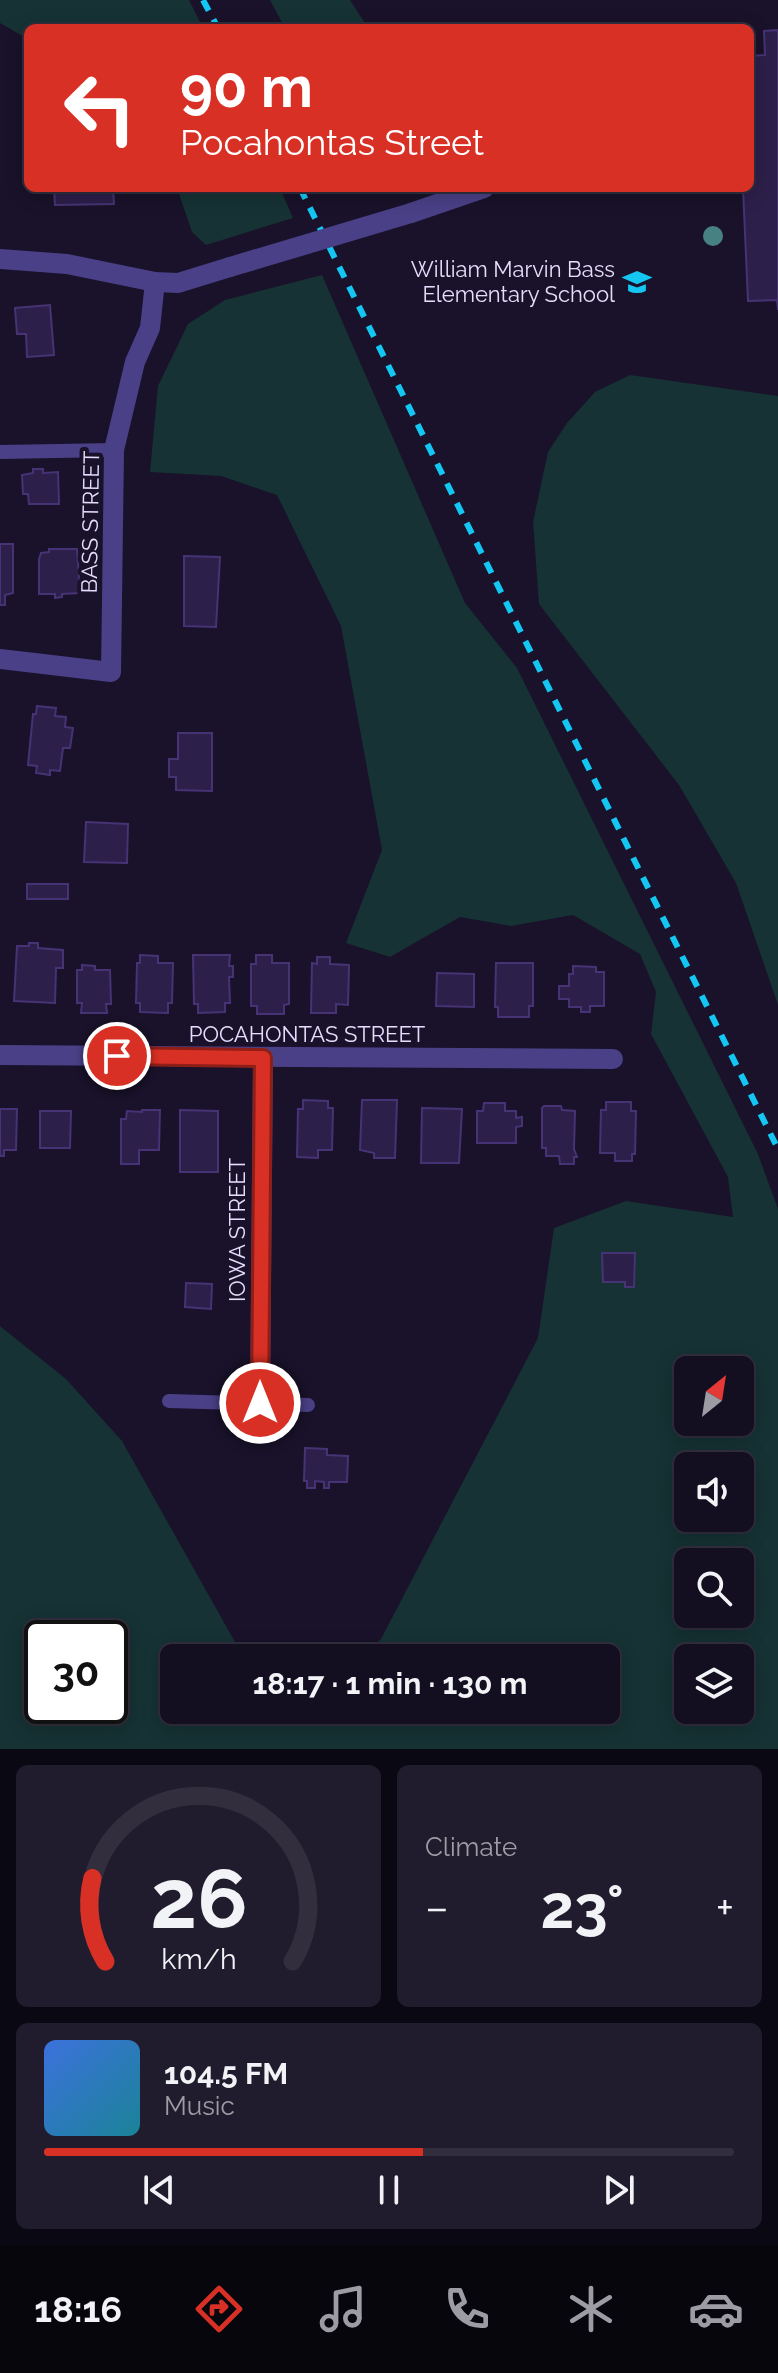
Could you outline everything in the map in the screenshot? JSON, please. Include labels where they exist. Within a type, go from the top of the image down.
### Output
[{"type":"street","points":[[0,259],[67,264],[155,282],[178,283],[472,192]]},
{"type":"street","name":"BASS STREET","points":[[0,659],[111,672],[114,450],[135,362],[150,328],[155,282]]},
{"type":"street","name":"POCAHONTAS STREET","points":[[0,1055],[613,1059]]},
{"type":"street","name":"IOWA STREET","points":[[260,1403],[263,1058]]},
{"type":"lane","points":[[0,452],[114,450]]},
{"type":"lane","points":[[169,1401],[308,1405]]},
{"type":"green space","points":[[0,0],[189,0],[201,24],[24,24],[24,37],[0,23]]},
{"type":"green space","points":[[270,0],[350,0],[365,24],[283,24]]},
{"type":"green space","points":[[178,192],[282,192],[293,218],[206,245],[192,232]]},
{"type":"green space","points":[[322,275],[465,603],[517,668],[758,1154],[778,1209],[778,1749],[0,1749],[0,1326],[66,1379],[122,1441],[236,1644],[160,1644],[160,1724],[620,1724],[620,1644],[376,1644],[538,1338],[554,1228],[626,1201],[733,1217],[728,1177],[651,1034],[656,992],[640,954],[573,915],[511,926],[460,917],[390,957],[346,943],[382,850],[341,626],[277,495],[221,476],[150,472],[158,386],[188,324],[225,300]]},
{"type":"green space","points":[[630,375],[778,396],[778,1005],[736,883],[679,785],[539,604],[533,522],[548,452],[567,423],[595,392]]},
{"type":"building","points":[[778,30],[778,310],[777,300],[748,301],[743,192],[754,192],[754,56],[765,55],[764,31]]},
{"type":"building","points":[[54,192],[113,192],[114,204],[55,205]]},
{"type":"building","points":[[50,305],[54,355],[27,357],[26,334],[17,334],[15,308]]},
{"type":"building","points":[[33,469],[43,469],[43,473],[58,472],[59,504],[29,504],[28,494],[23,494],[22,475],[33,473]]},
{"type":"building","points":[[0,544],[13,544],[13,593],[5,595],[5,605],[0,605]]},
{"type":"building","points":[[49,549],[77,549],[80,593],[62,594],[62,597],[55,598],[55,594],[39,594],[39,559],[41,553],[49,552]]},
{"type":"building","points":[[184,556],[220,557],[216,627],[184,626]]},
{"type":"building","points":[[37,706],[56,708],[55,716],[66,717],[65,727],[73,728],[70,748],[63,748],[60,771],[50,770],[50,775],[36,773],[37,766],[28,765],[33,714],[36,714]]},
{"type":"building","points":[[178,733],[212,733],[212,791],[176,790],[176,777],[169,777],[169,759],[178,759]]},
{"type":"building","points":[[86,822],[128,824],[127,863],[84,862]]},
{"type":"building","points":[[27,884],[68,884],[68,899],[27,899]]},
{"type":"building","points":[[29,943],[38,943],[38,948],[63,950],[63,968],[56,968],[55,1003],[14,1001],[17,946],[29,946]]},
{"type":"building","points":[[140,955],[158,956],[158,963],[173,963],[172,1003],[168,1003],[168,1013],[140,1012],[140,1003],[136,1003]]},
{"type":"building","points":[[193,955],[230,955],[229,966],[233,966],[233,977],[229,977],[230,1003],[225,1003],[225,1012],[198,1013],[198,1004],[194,1004]]},
{"type":"building","points":[[256,955],[272,955],[272,963],[289,963],[289,1004],[284,1005],[284,1014],[257,1014],[257,1006],[251,1006],[251,964],[256,964]]},
{"type":"building","points":[[317,957],[330,957],[330,964],[349,965],[348,1005],[336,1004],[336,1013],[311,1013],[312,963],[317,964]]},
{"type":"building","points":[[496,963],[533,963],[533,1006],[529,1006],[529,1017],[498,1017],[498,1007],[495,1007]]},
{"type":"building","points":[[82,965],[95,966],[95,970],[110,970],[111,1004],[106,1004],[107,1013],[81,1013],[82,1003],[77,1003],[77,970],[82,970]]},
{"type":"building","points":[[573,966],[596,967],[596,972],[604,972],[604,1006],[590,1006],[590,1012],[581,1012],[581,1007],[569,1007],[569,999],[559,999],[559,986],[569,986]]},
{"type":"building","points":[[437,973],[474,974],[474,1007],[436,1006]]},
{"type":"building","points":[[303,1100],[328,1101],[328,1108],[333,1108],[332,1150],[318,1150],[318,1158],[297,1157],[298,1109],[303,1109]]},
{"type":"building","points":[[362,1100],[397,1100],[395,1158],[374,1158],[374,1153],[360,1150]]},
{"type":"building","points":[[606,1102],[631,1102],[631,1111],[636,1111],[635,1154],[632,1154],[632,1161],[615,1161],[615,1153],[600,1153],[601,1110],[606,1110]]},
{"type":"building","points":[[484,1103],[505,1103],[505,1111],[516,1111],[516,1118],[522,1117],[522,1126],[516,1127],[516,1143],[477,1143],[477,1111],[483,1111]]},
{"type":"building","points":[[544,1106],[561,1106],[562,1110],[575,1111],[574,1149],[577,1157],[574,1157],[574,1164],[560,1164],[559,1156],[546,1156],[546,1148],[542,1148]]},
{"type":"building","points":[[422,1108],[462,1109],[459,1163],[421,1163]]},
{"type":"building","points":[[0,1109],[17,1109],[16,1150],[4,1150],[4,1156],[0,1156]]},
{"type":"building","points":[[160,1110],[159,1150],[139,1150],[139,1164],[121,1164],[121,1119],[126,1119],[127,1111]]},
{"type":"building","points":[[180,1110],[218,1111],[218,1172],[180,1172]]},
{"type":"building","points":[[40,1111],[71,1111],[70,1148],[40,1148]]},
{"type":"building","points":[[602,1253],[635,1253],[634,1287],[625,1287],[625,1282],[603,1282]]},
{"type":"building","points":[[186,1283],[212,1284],[211,1309],[185,1307]]},
{"type":"building","points":[[305,1448],[327,1449],[327,1455],[348,1456],[347,1482],[329,1482],[329,1488],[324,1488],[324,1482],[315,1481],[315,1488],[307,1488],[307,1481],[304,1481]]},
{"type":"railway","points":[[203,0],[216,24]]},
{"type":"railway","points":[[302,192],[778,1149]]},
{"type":"place","name":"William Marvin Bass Elementary School","points":[[637,282]]},
{"type":"route","points":[[117,1056],[263,1058],[260,1403]]}]
